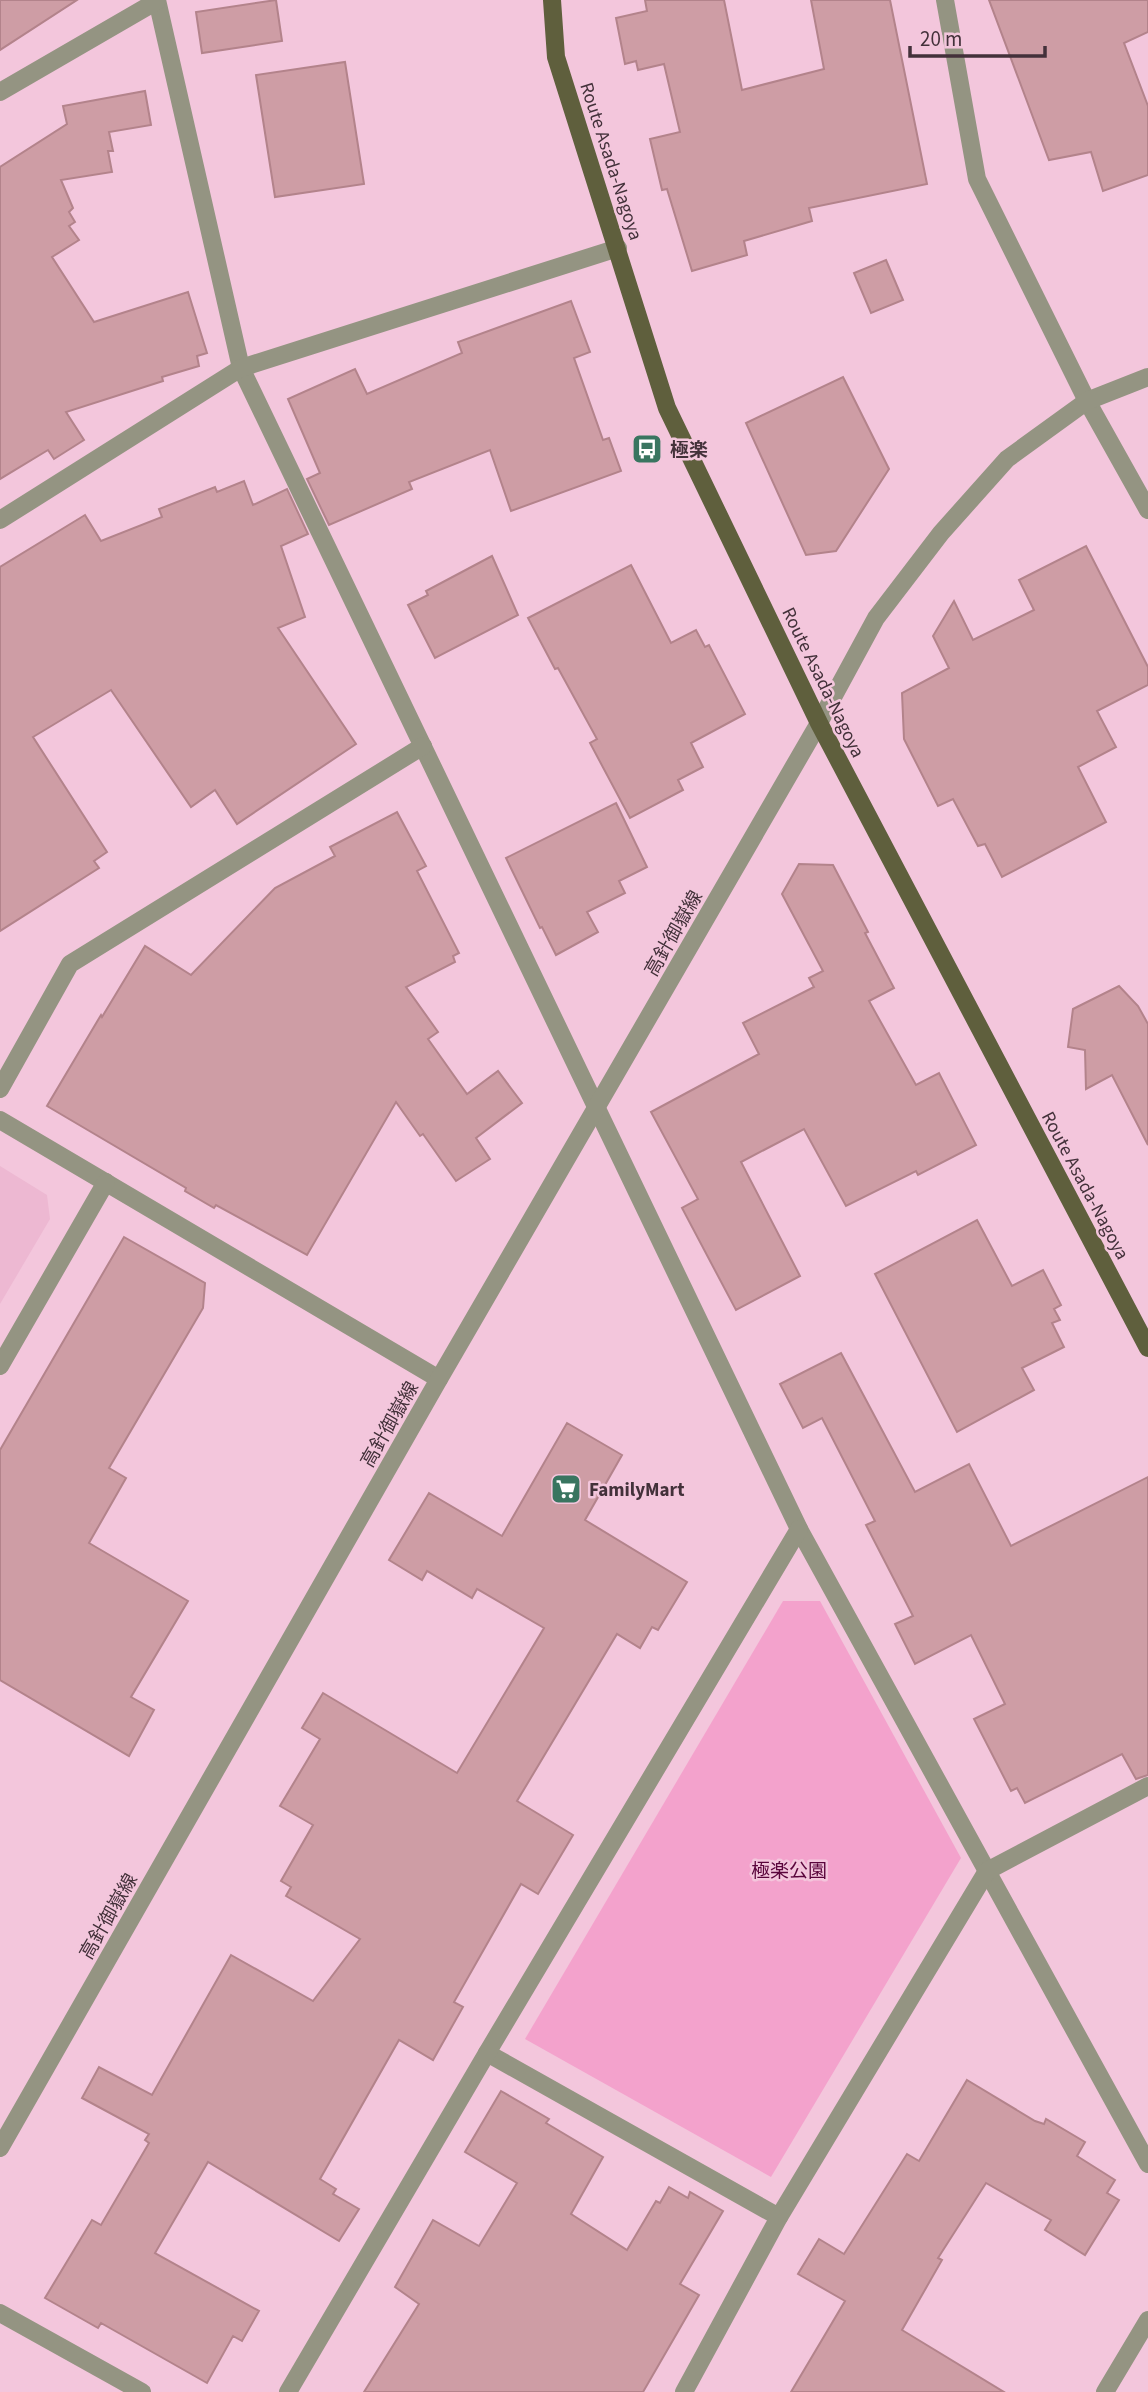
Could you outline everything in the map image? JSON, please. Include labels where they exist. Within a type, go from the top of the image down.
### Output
[{"type":"main road","name":"Route Asada-Nagoya","points":[[552,0],[556,57],[667,408],[819,723],[1148,1348]]},
{"type":"street","points":[[0,92],[157,0],[241,368],[799,1529],[1148,2164]]},
{"type":"street","points":[[945,0],[977,179],[1087,401],[1148,510]]},
{"type":"street","points":[[0,520],[241,368],[618,248]]},
{"type":"street","name":"高針御嶽線","points":[[0,2148],[439,1379],[819,723],[876,618],[941,533],[1007,459],[1087,401],[1148,377]]},
{"type":"street","points":[[0,1089],[70,964],[423,746]]},
{"type":"street","points":[[0,1120],[439,1379]]},
{"type":"street","points":[[0,1366],[106,1182]]},
{"type":"street","points":[[288,2392],[799,1529]]},
{"type":"street","points":[[684,2392],[779,2217],[987,1871],[1148,1786]]},
{"type":"street","points":[[487,2053],[779,2217]]},
{"type":"street","points":[[0,2313],[142,2392]]},
{"type":"street","points":[[1105,2392],[1148,2320]]},
{"type":"shaded area","points":[[0,1166],[47,1195],[50,1219],[0,1304]]},
{"type":"green space","name":"極楽公園","points":[[783,1601],[820,1601],[961,1858],[771,2177],[525,2039]]},
{"type":"building","points":[[0,0],[77,0],[0,50]]},
{"type":"building","points":[[276,0],[282,41],[202,53],[196,12]]},
{"type":"building","points":[[645,0],[724,0],[742,90],[824,69],[811,0],[890,0],[927,184],[809,208],[812,221],[744,241],[747,255],[692,271],[667,189],[662,190],[650,139],[680,132],[664,64],[638,70],[636,61],[625,64],[616,18],[647,11]]},
{"type":"building","points":[[989,0],[1148,0],[1148,32],[1124,43],[1148,106],[1148,175],[1103,191],[1091,152],[1049,160]]},
{"type":"building","points":[[345,62],[364,184],[275,197],[256,75]]},
{"type":"building","points":[[145,91],[151,125],[109,132],[113,151],[108,151],[112,172],[61,180],[73,208],[69,212],[75,222],[69,226],[79,240],[52,257],[94,322],[188,292],[207,353],[197,356],[199,366],[162,377],[163,381],[66,412],[84,440],[54,459],[48,450],[0,479],[0,167],[67,124],[63,106]]},
{"type":"building","points":[[886,260],[903,300],[871,313],[854,273]]},
{"type":"building","points":[[571,301],[590,352],[574,358],[603,440],[609,438],[621,471],[511,511],[490,450],[409,482],[412,489],[329,525],[307,479],[320,473],[288,399],[355,369],[367,394],[462,353],[458,342]]},
{"type":"building","points":[[843,377],[889,469],[836,551],[806,555],[746,423]]},
{"type":"building","points":[[244,481],[253,505],[287,489],[308,534],[281,546],[305,617],[278,628],[356,744],[237,824],[215,790],[191,807],[111,690],[33,737],[107,852],[94,861],[99,868],[0,931],[0,567],[85,515],[101,541],[162,517],[159,509],[215,487],[217,492]]},
{"type":"building","points":[[1086,546],[1148,667],[1148,685],[1097,711],[1116,747],[1078,767],[1106,822],[1002,877],[985,844],[978,846],[953,799],[938,806],[904,739],[902,693],[949,668],[933,636],[954,601],[973,640],[1034,610],[1019,580]]},
{"type":"building","points":[[492,556],[518,615],[435,658],[408,605],[428,595],[426,591]]},
{"type":"building","points":[[631,565],[671,643],[696,630],[705,647],[709,645],[745,714],[691,743],[703,767],[678,780],[683,790],[630,818],[590,743],[597,739],[528,618]]},
{"type":"building","points":[[616,803],[647,867],[619,881],[625,893],[587,912],[598,932],[556,955],[506,858]]},
{"type":"building","points":[[397,812],[426,866],[417,871],[459,953],[453,956],[455,962],[406,987],[438,1032],[428,1039],[467,1094],[498,1071],[522,1103],[476,1138],[490,1159],[456,1181],[423,1134],[420,1136],[396,1102],[307,1255],[216,1205],[214,1208],[185,1191],[186,1188],[47,1106],[145,946],[191,975],[275,888],[335,856],[330,847]]},
{"type":"building","points":[[799,864],[833,865],[894,988],[869,1001],[916,1085],[939,1073],[976,1145],[918,1175],[916,1171],[846,1206],[804,1129],[741,1162],[800,1276],[736,1310],[682,1208],[698,1199],[651,1112],[759,1054],[743,1023],[814,987],[809,978],[823,971],[782,894]]},
{"type":"building","points":[[1119,986],[1138,1006],[1148,1024],[1148,1145],[1112,1075],[1086,1089],[1085,1050],[1068,1047],[1073,1009]]},
{"type":"building","points":[[977,1220],[1012,1286],[1043,1270],[1061,1305],[1054,1309],[1060,1320],[1052,1323],[1064,1347],[1022,1368],[1034,1390],[957,1432],[875,1274]]},
{"type":"building","points":[[124,1237],[205,1283],[203,1308],[109,1468],[126,1478],[89,1543],[188,1601],[131,1697],[154,1710],[129,1756],[0,1680],[0,1450]]},
{"type":"building","points":[[841,1353],[915,1492],[969,1464],[1011,1546],[1148,1477],[1148,1775],[1136,1779],[1122,1754],[1025,1803],[1017,1788],[1011,1791],[974,1719],[1005,1704],[971,1635],[915,1664],[895,1624],[913,1616],[866,1525],[875,1521],[822,1418],[803,1428],[780,1384]]},
{"type":"building","points":[[567,1423],[622,1455],[585,1520],[687,1582],[658,1630],[652,1627],[640,1648],[617,1634],[517,1801],[573,1835],[538,1894],[521,1884],[454,2002],[463,2007],[433,2060],[399,2040],[320,2179],[336,2189],[333,2194],[359,2209],[339,2241],[208,2162],[155,2253],[259,2311],[242,2341],[233,2336],[207,2383],[101,2323],[98,2328],[45,2298],[92,2220],[101,2225],[149,2143],[145,2140],[149,2134],[82,2098],[99,2067],[152,2095],[231,1955],[313,2001],[360,1939],[286,1896],[291,1887],[281,1881],[313,1825],[280,1806],[320,1739],[302,1728],[323,1693],[457,1773],[544,1628],[477,1589],[472,1598],[427,1571],[422,1580],[389,1560],[429,1493],[502,1536]]},
{"type":"building","points":[[967,2080],[1035,2121],[1044,2124],[1046,2119],[1085,2142],[1077,2156],[1115,2180],[1107,2193],[1119,2200],[1085,2255],[1045,2230],[1051,2220],[986,2183],[938,2258],[942,2260],[902,2330],[1004,2392],[791,2392],[845,2301],[798,2274],[819,2239],[844,2254],[907,2154],[919,2161]]},
{"type":"building","points":[[501,2091],[549,2119],[546,2123],[603,2157],[571,2214],[627,2250],[656,2201],[660,2203],[669,2187],[688,2198],[690,2192],[723,2211],[680,2284],[699,2295],[643,2392],[364,2392],[419,2304],[395,2287],[433,2220],[479,2246],[517,2183],[465,2152]]},
{"type":"place","name":"極楽","points":[[647,449]]},
{"type":"place","name":"FamilyMart","points":[[566,1489]]}]
